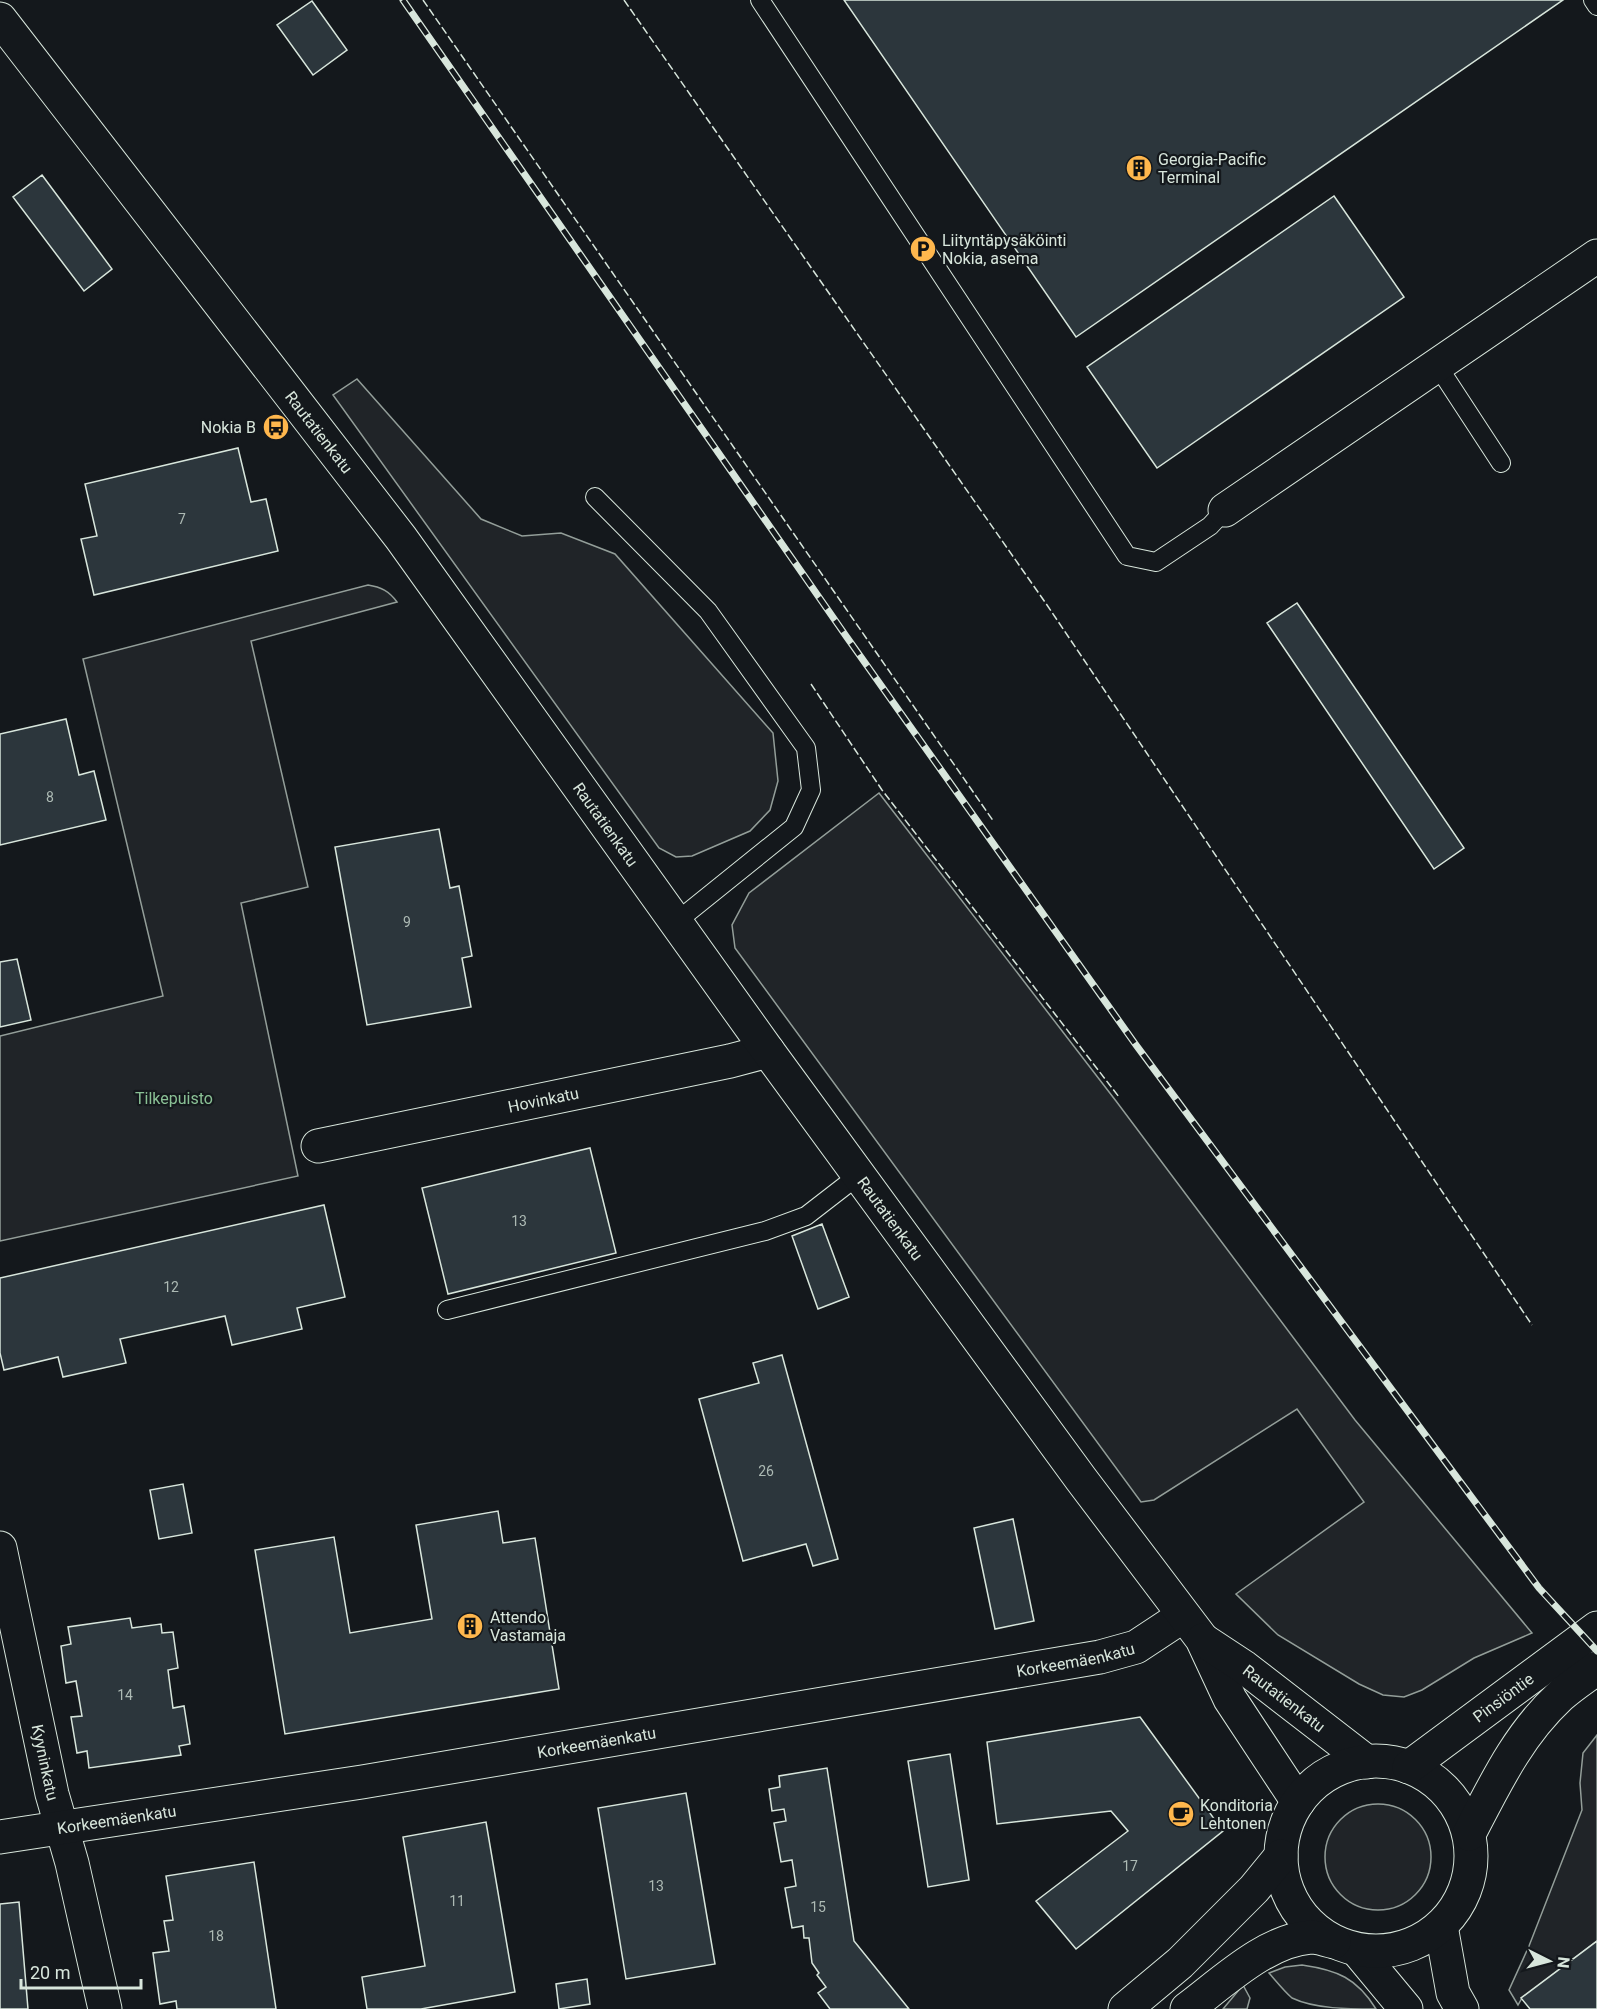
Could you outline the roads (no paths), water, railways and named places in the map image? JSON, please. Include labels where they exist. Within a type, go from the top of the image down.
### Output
[{"type":"street","name":"Rautatienkatu","points":[[3,31],[401,538],[768,1051],[1192,1627],[1230,1699],[1298,1803]]},
{"type":"street","points":[[1225,510],[1597,255]]},
{"type":"street","name":"Hovinkatu","points":[[318,1146],[730,1061],[768,1051]]},
{"type":"street","name":"Kyyninkatu","points":[[0,1548],[52,1794],[105,2009]]},
{"type":"street","name":"Rautatienkatu","points":[[1192,1627],[1367,1762]]},
{"type":"street","name":"Korkeemäenkatu","points":[[0,1837],[362,1782],[1100,1657],[1192,1627]]},
{"type":"street","name":"Pinsiöntie","points":[[1409,1767],[1597,1628]]},
{"type":"street","points":[[1469,1834],[1505,1763],[1535,1724],[1561,1695],[1597,1668]]},
{"type":"street","points":[[1187,2009],[1252,1960],[1285,1943],[1312,1937],[1346,1946],[1388,1951],[1416,1943],[1441,1926],[1457,1907],[1467,1884],[1471,1859],[1469,1834],[1457,1805],[1436,1782],[1409,1767],[1388,1762],[1367,1762],[1340,1768],[1316,1782],[1298,1803],[1285,1828],[1281,1856],[1285,1884],[1297,1910],[1313,1928],[1346,1946],[1406,2009]]},
{"type":"street","points":[[1125,2009],[1180,1963],[1254,1890],[1281,1856]]},
{"type":"street","points":[[1441,1926],[1453,1993],[1462,2009]]},
{"type":"lane","points":[[760,0],[1127,555],[1156,562],[1210,526],[1225,510]]},
{"type":"lane","points":[[1593,0],[1597,6]]},
{"type":"lane","points":[[1437,365],[1501,463]]},
{"type":"lane","points":[[595,497],[708,611],[806,748],[811,790],[794,827],[676,922]]},
{"type":"lane","points":[[447,1310],[765,1232],[806,1216],[859,1175]]},
{"type":"railway","points":[[403,0],[846,636],[1136,1045],[1539,1588],[1597,1651]]},
{"type":"place","name":"Georgia-Pacific Terminal","points":[[1139,168]]},
{"type":"place","name":"Liityntäpysäköinti Nokia, asema","points":[[923,249]]},
{"type":"place","name":"Nokia B","points":[[276,427]]},
{"type":"place","name":"Attendo Vastamaja","points":[[470,1626]]},
{"type":"place","name":"Konditoria Lehtonen","points":[[1181,1814]]},
{"type":"park label","name":"Tilkepuisto","points":[[174,1098]]}]
